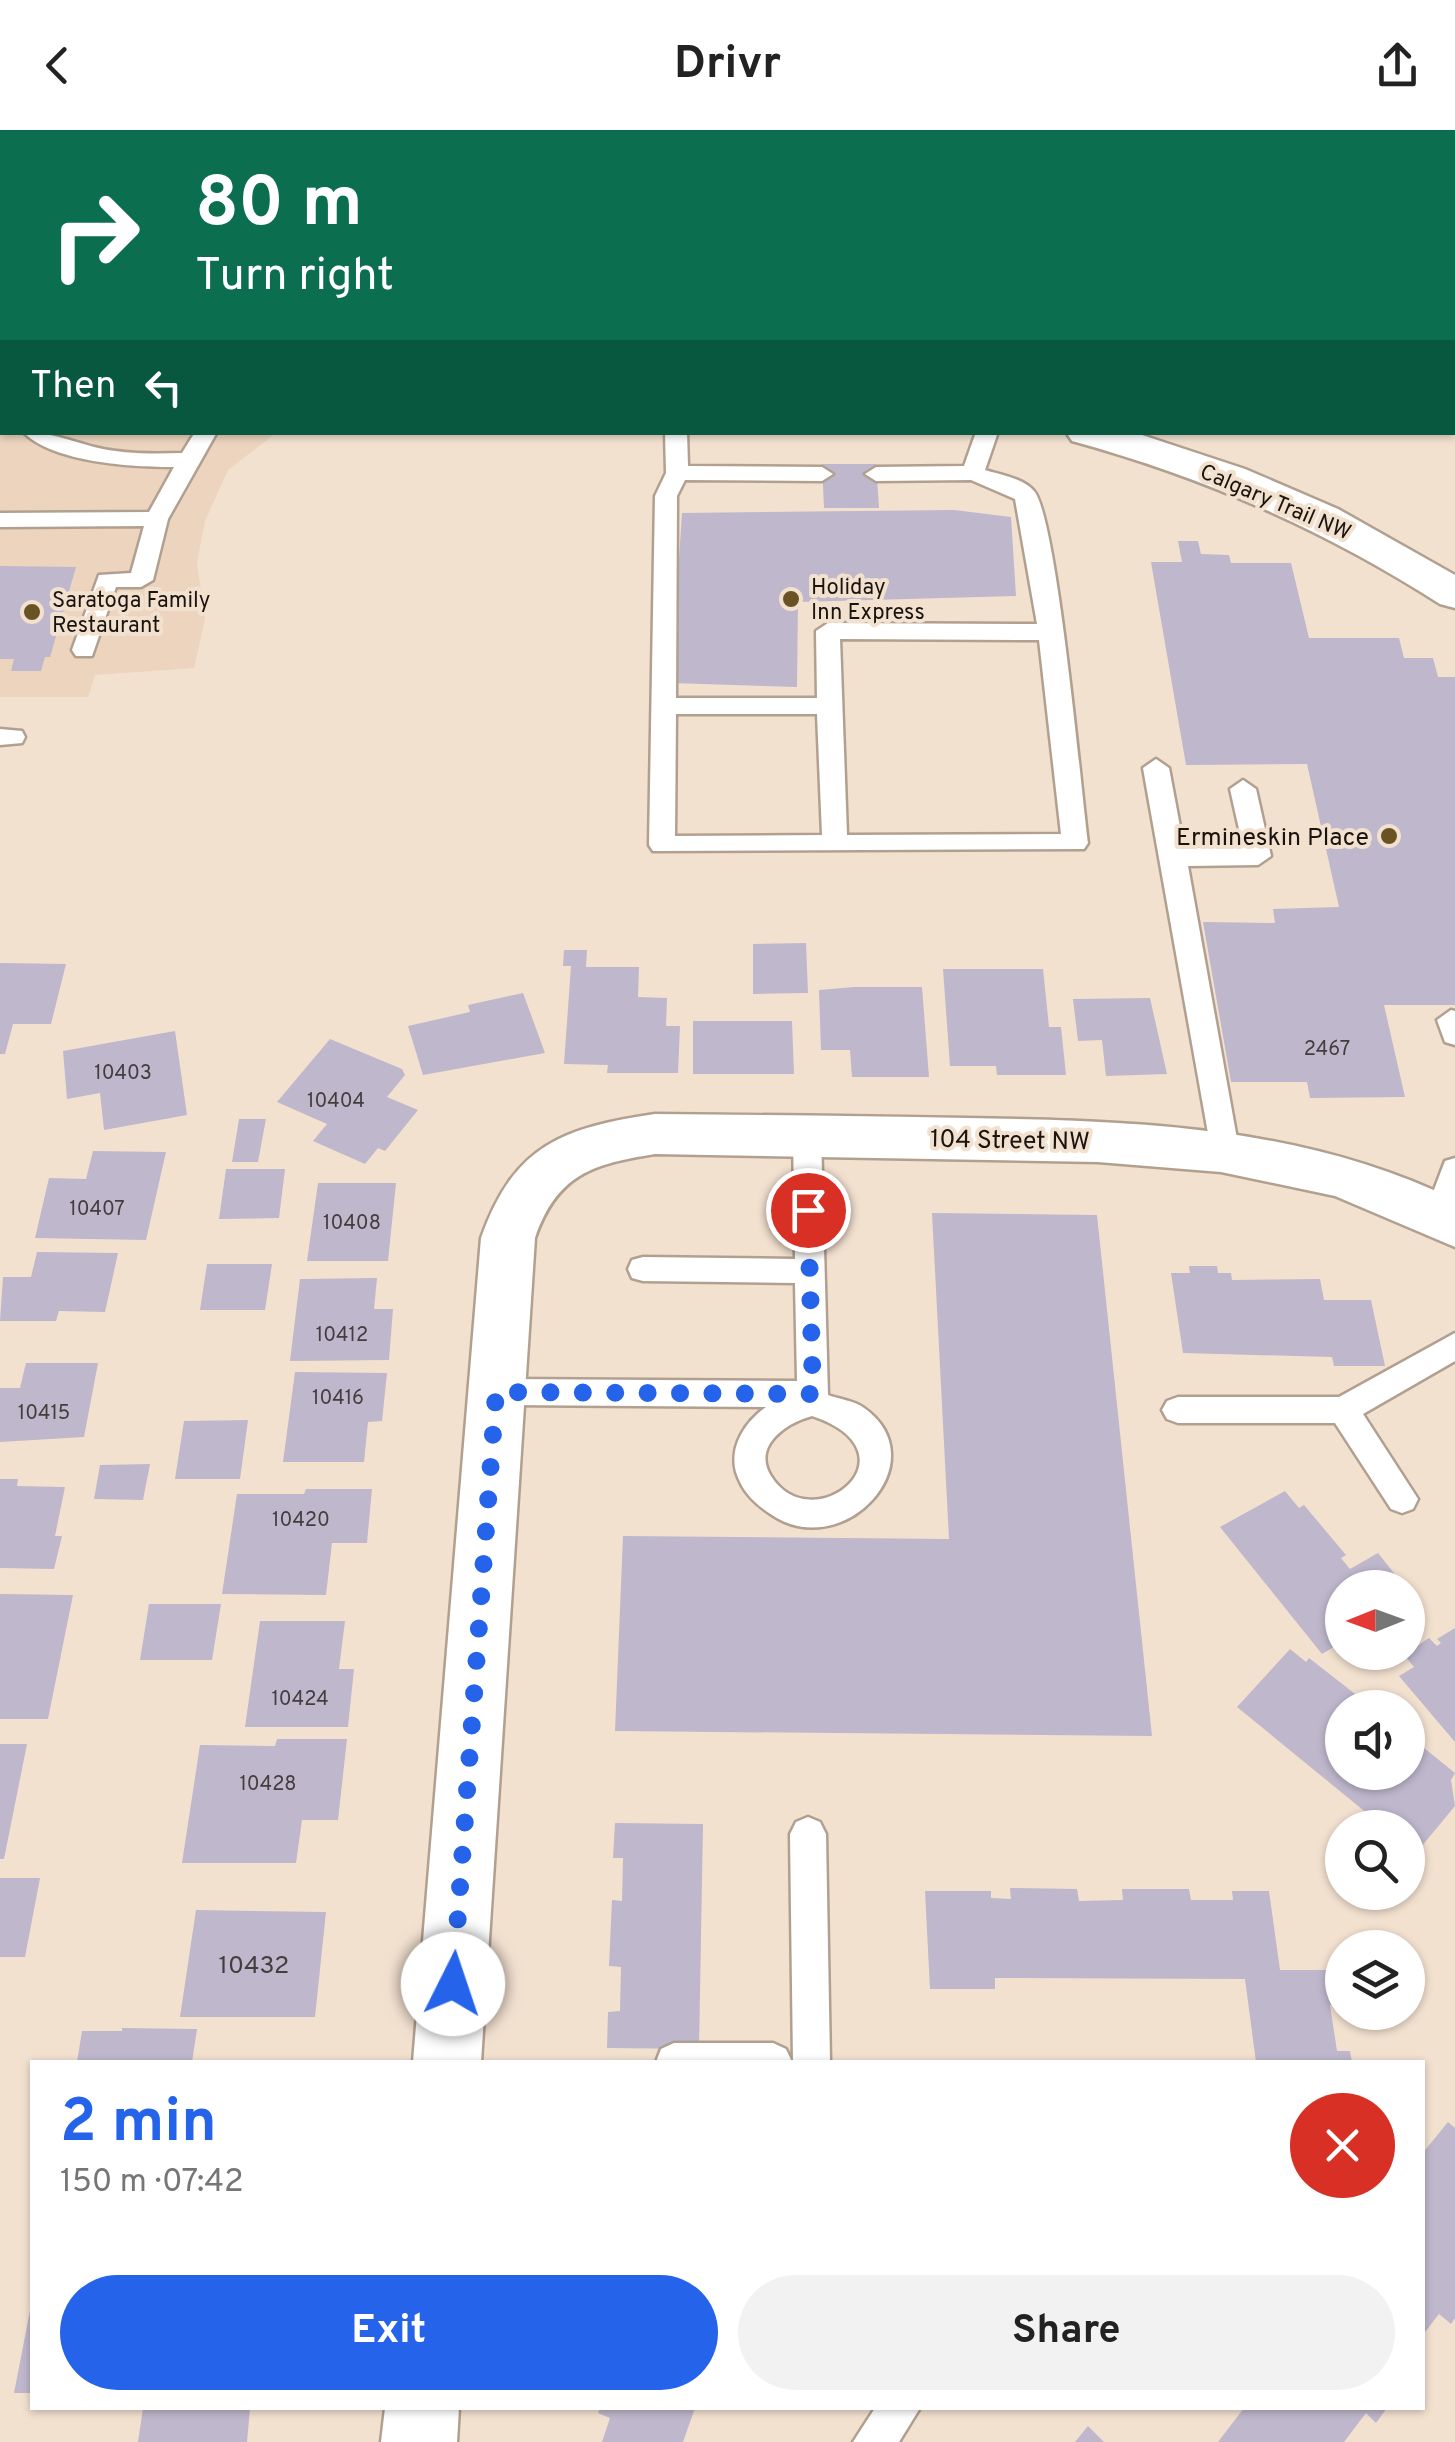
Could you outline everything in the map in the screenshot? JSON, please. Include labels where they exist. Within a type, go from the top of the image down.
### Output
[{"type":"street","name":"Calgary Trail NW","points":[[1096,435],[1192,465],[1285,501],[1379,548],[1455,594]]},
{"type":"street","name":"104 Street NW","points":[[496,1392],[508,1238],[529,1186],[555,1161],[587,1148],[655,1134],[1107,1141],[1224,1150],[1314,1167],[1450,1204]]},
{"type":"street","points":[[447,2060],[496,1392]]},
{"type":"street","points":[[419,2442],[422,2410]]},
{"type":"lane","points":[[40,435],[77,452],[121,461],[189,460]]},
{"type":"lane","points":[[84,650],[107,580],[141,580],[157,519],[204,435]]},
{"type":"lane","points":[[676,435],[676,473],[666,496],[662,845],[1075,843],[1043,571],[1026,496],[1011,485],[973,473],[876,474]]},
{"type":"lane","points":[[973,473],[985,435]]},
{"type":"lane","points":[[676,473],[822,474]]},
{"type":"lane","points":[[0,520],[157,519]]},
{"type":"lane","points":[[836,844],[828,632],[1050,632]]},
{"type":"lane","points":[[664,706],[829,706]]},
{"type":"lane","points":[[1156,768],[1224,1150]]},
{"type":"lane","points":[[1173,857],[1258,856],[1243,788]]},
{"type":"lane","points":[[496,1392],[813,1399],[806,1136]]},
{"type":"lane","points":[[642,1269],[810,1270]]},
{"type":"lane","points":[[1178,1410],[1343,1410],[1455,1346]]},
{"type":"lane","points":[[1343,1410],[1402,1499]]},
{"type":"lane","points":[[808,1834],[812,2060]]},
{"type":"lane","points":[[873,2442],[898,2410]]},
{"type":"shaded area","points":[[0,435],[273,435],[228,470],[205,521],[197,563],[205,619],[194,668],[95,675],[88,697],[0,697]]},
{"type":"building","points":[[822,464],[876,464],[879,508],[824,508]]},
{"type":"building","name":"Holiday Inn Express","points":[[954,510],[1011,517],[1016,596],[798,602],[797,687],[671,683],[682,513]]},
{"type":"building","name":"Ermineskin Place","points":[[1178,541],[1198,541],[1201,554],[1229,555],[1231,563],[1291,563],[1309,638],[1399,638],[1404,658],[1433,658],[1438,677],[1455,677],[1455,1005],[1384,1005],[1405,1097],[1310,1098],[1307,1082],[1231,1082],[1203,922],[1275,923],[1273,909],[1339,907],[1307,764],[1186,765],[1151,562],[1182,562]]},
{"type":"building","name":"Saratoga Family Restaurant","points":[[0,566],[76,567],[50,657],[45,657],[41,671],[11,671],[14,659],[0,659]]},
{"type":"building","points":[[806,943],[808,993],[753,994],[753,944]]},
{"type":"building","points":[[564,950],[587,950],[586,967],[639,967],[638,997],[667,998],[666,1026],[680,1026],[678,1073],[607,1073],[608,1065],[564,1064],[571,966],[563,966]]},
{"type":"building","points":[[0,963],[66,964],[51,1024],[13,1024],[5,1054],[0,1054]]},
{"type":"building","points":[[943,969],[1043,969],[1049,1027],[1061,1027],[1066,1075],[997,1075],[996,1066],[950,1066]]},
{"type":"building","points":[[922,987],[929,1077],[852,1077],[850,1050],[821,1050],[819,990]]},
{"type":"building","points":[[523,993],[545,1053],[423,1075],[408,1026],[470,1012],[468,1005]]},
{"type":"building","points":[[1150,998],[1167,1074],[1106,1076],[1102,1040],[1078,1041],[1073,999]]},
{"type":"building","points":[[693,1021],[792,1021],[794,1074],[693,1074]]},
{"type":"building","points":[[175,1031],[187,1115],[104,1130],[100,1093],[67,1099],[63,1051]]},
{"type":"building","points":[[330,1039],[402,1069],[405,1075],[387,1097],[418,1110],[385,1151],[378,1148],[365,1164],[313,1141],[327,1124],[277,1102]]},
{"type":"building","points":[[239,1119],[266,1119],[258,1162],[232,1162]]},
{"type":"building","points":[[93,1151],[166,1152],[146,1240],[35,1238],[49,1178],[86,1179]]},
{"type":"building","points":[[226,1169],[285,1169],[279,1218],[219,1219]]},
{"type":"building","points":[[318,1183],[396,1183],[388,1261],[307,1261]]},
{"type":"building","points":[[932,1213],[1097,1215],[1152,1736],[615,1731],[623,1536],[949,1539]]},
{"type":"building","points":[[37,1252],[118,1253],[105,1312],[59,1311],[56,1321],[0,1321],[3,1277],[31,1277]]},
{"type":"building","points":[[207,1264],[272,1264],[265,1310],[200,1310]]},
{"type":"building","points":[[1189,1266],[1217,1266],[1218,1273],[1231,1273],[1232,1280],[1320,1279],[1324,1300],[1371,1300],[1385,1366],[1334,1366],[1332,1357],[1183,1353],[1171,1273],[1190,1273]]},
{"type":"building","points":[[377,1278],[374,1309],[393,1309],[389,1360],[290,1361],[300,1279]]},
{"type":"building","points":[[26,1363],[98,1363],[84,1437],[0,1442],[0,1388],[20,1388]]},
{"type":"building","points":[[295,1372],[387,1373],[382,1421],[368,1422],[364,1462],[283,1462]]},
{"type":"building","points":[[248,1420],[240,1479],[175,1479],[184,1421]]},
{"type":"building","points":[[150,1464],[143,1500],[94,1499],[100,1465]]},
{"type":"building","points":[[0,1479],[18,1479],[17,1486],[65,1487],[55,1536],[62,1536],[54,1569],[0,1568]]},
{"type":"building","points":[[306,1489],[372,1489],[367,1543],[332,1543],[326,1595],[222,1594],[237,1494],[304,1494]]},
{"type":"building","points":[[1285,1491],[1299,1508],[1304,1505],[1346,1555],[1341,1558],[1350,1569],[1378,1553],[1391,1570],[1325,1570],[1322,1654],[1220,1527]]},
{"type":"building","points":[[0,1594],[73,1595],[48,1719],[0,1719]]},
{"type":"building","points":[[149,1604],[221,1604],[212,1660],[140,1660]]},
{"type":"building","points":[[260,1621],[345,1621],[339,1669],[354,1669],[348,1727],[245,1727]]},
{"type":"building","points":[[1455,1628],[1455,1742],[1425,1707],[1425,1690],[1411,1690],[1399,1676],[1409,1670],[1425,1670],[1425,1641],[1429,1638],[1437,1646],[1441,1643],[1437,1639]]},
{"type":"building","points":[[1290,1649],[1306,1662],[1309,1658],[1350,1690],[1325,1690],[1325,1779],[1237,1707]]},
{"type":"building","points":[[277,1739],[347,1739],[338,1820],[302,1820],[296,1863],[182,1863],[200,1745],[275,1746]]},
{"type":"building","points":[[0,1744],[27,1744],[4,1859],[0,1859]]},
{"type":"building","points":[[1425,1749],[1455,1773],[1451,1780],[1455,1806],[1425,1842],[1425,1810],[1363,1810],[1339,1790],[1425,1790]]},
{"type":"building","points":[[615,1823],[703,1824],[699,2049],[607,2048],[608,2012],[620,2011],[621,1967],[609,1966],[612,1900],[622,1901],[623,1858],[613,1858]]},
{"type":"building","points":[[0,1878],[40,1878],[25,1957],[0,1957]]},
{"type":"building","points":[[1010,1888],[1077,1889],[1079,1901],[1123,1900],[1122,1889],[1189,1889],[1191,1900],[1233,1900],[1232,1891],[1269,1891],[1280,1970],[1325,1970],[1325,2030],[1334,2030],[1337,2051],[1350,2051],[1352,2060],[1256,2060],[1245,1979],[995,1978],[995,1989],[930,1989],[925,1891],[991,1891],[991,1898],[1011,1899]]},
{"type":"building","points":[[196,1910],[326,1912],[315,2017],[180,2017]]},
{"type":"building","points":[[197,2029],[192,2060],[77,2060],[82,2031]]},
{"type":"building","points":[[1448,2122],[1455,2128],[1455,2318],[1451,2324],[1439,2314],[1425,2332],[1425,2150]]},
{"type":"building","points":[[30,2310],[30,2393],[14,2393]]},
{"type":"building","points":[[143,2410],[250,2410],[247,2442],[138,2442]]},
{"type":"building","points":[[694,2410],[683,2442],[602,2442],[610,2418],[598,2413]]},
{"type":"building","points":[[1242,2410],[1386,2410],[1376,2423],[1366,2413],[1344,2442],[1218,2442]]},
{"type":"building","points":[[1088,2426],[1104,2442],[1075,2442]]},
{"type":"place","name":"Holiday Inn Express","points":[[791,599]]},
{"type":"place","name":"Saratoga Family Restaurant","points":[[32,612]]},
{"type":"place","name":"Ermineskin Place","points":[[1389,836]]},
{"type":"route","points":[[453,1984],[496,1392],[813,1394],[808,1210]]}]
